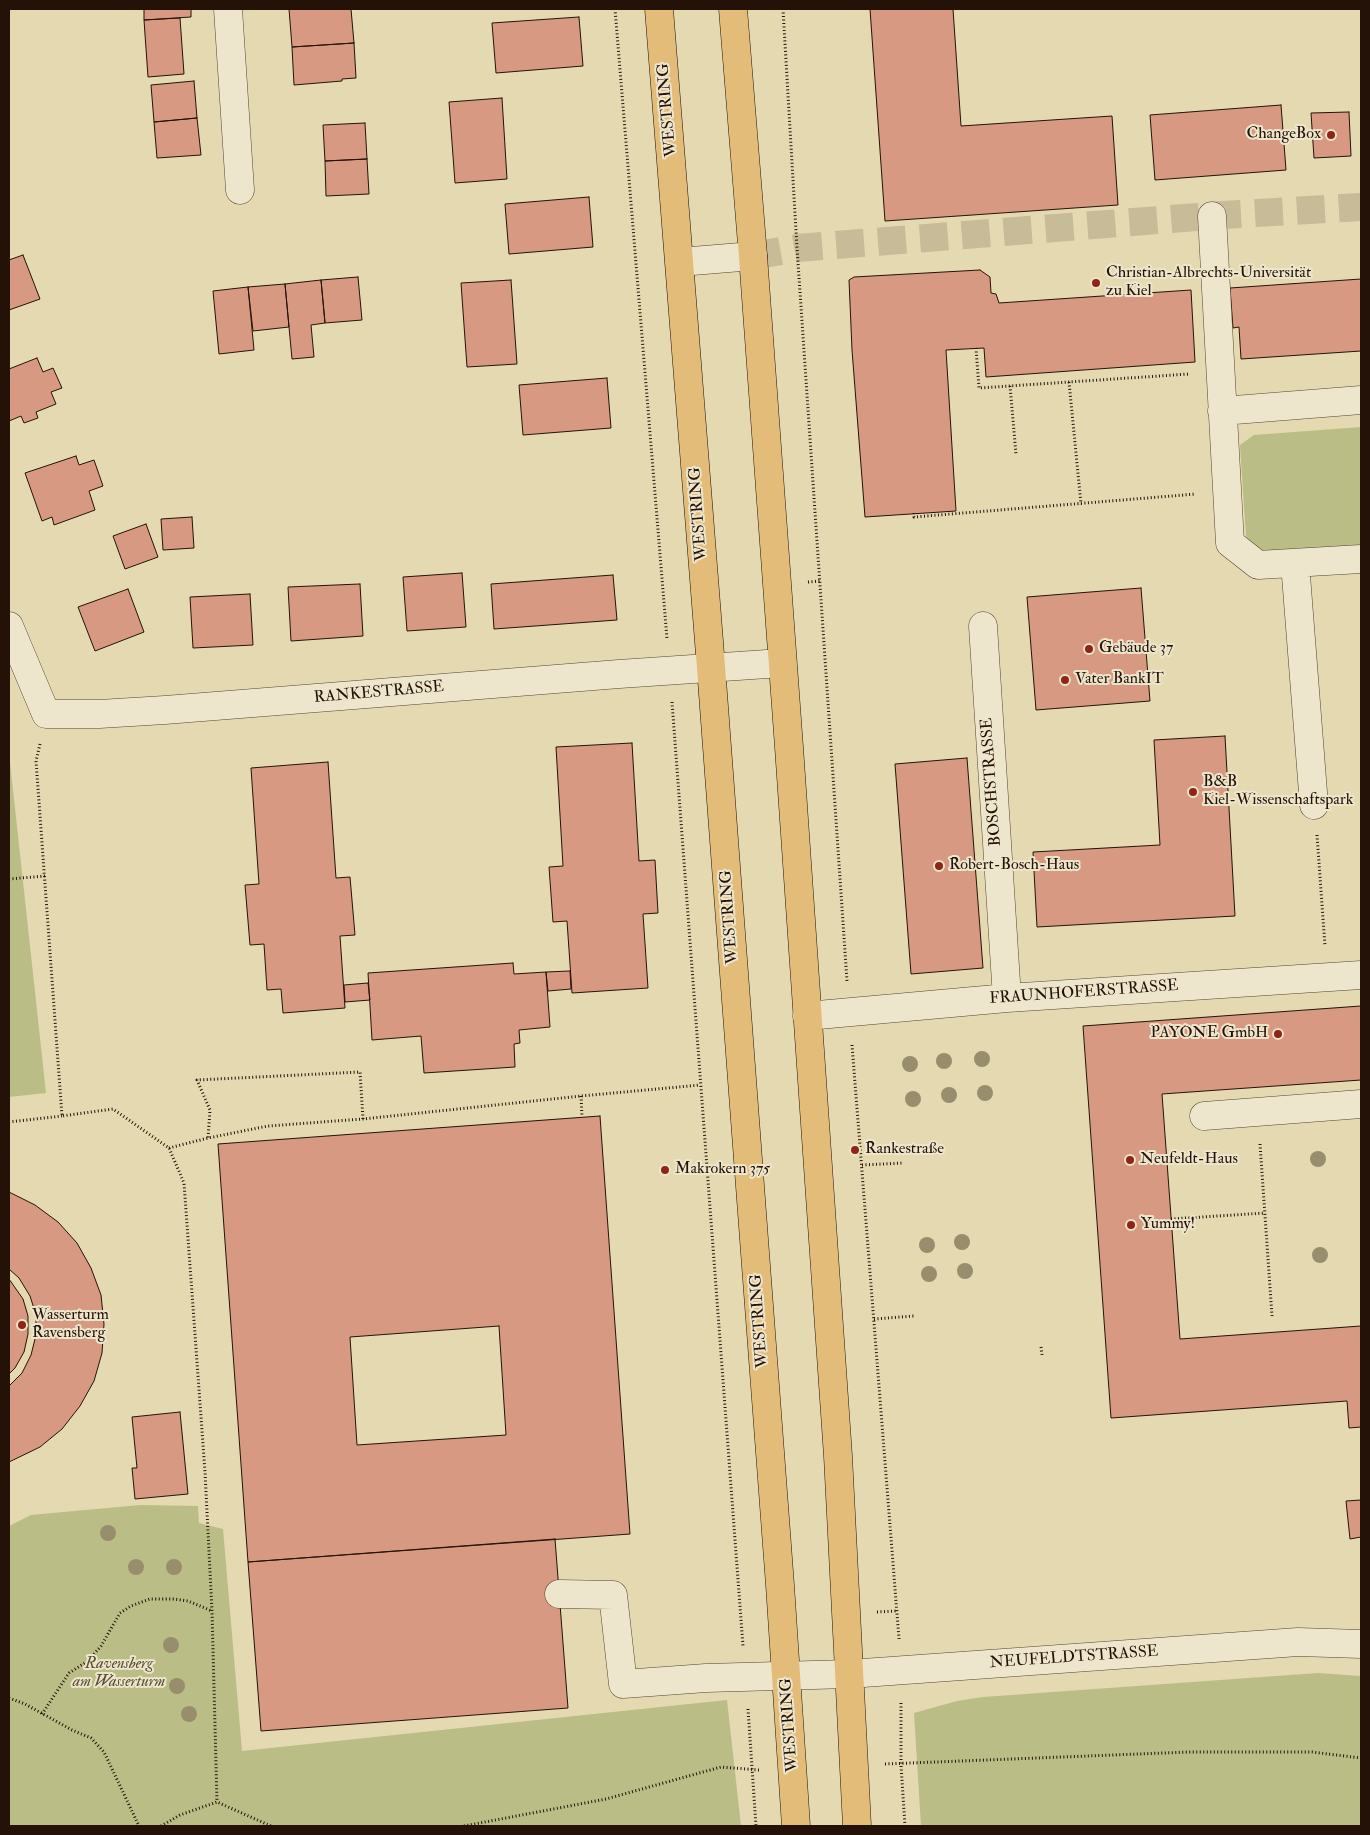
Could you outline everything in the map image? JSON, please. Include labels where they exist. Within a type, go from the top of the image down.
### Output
[{"type":"main road","name":"WESTRING","points":[[660,9],[711,667],[796,1826]]},
{"type":"main road","points":[[733,9],[753,256],[838,1456],[857,1826]]},
{"type":"street","points":[[228,9],[240,190]]},
{"type":"street","points":[[1212,216],[1230,542],[1258,565],[1361,559]]},
{"type":"street","points":[[680,262],[753,256]]},
{"type":"street","points":[[1222,410],[1361,400]]},
{"type":"street","points":[[1295,563],[1314,805]]},
{"type":"street","points":[[9,626],[46,714]]},
{"type":"street","name":"BOSCHSTRASSE","points":[[983,626],[1007,998]]},
{"type":"street","name":"RANKESTRASSE","points":[[46,714],[99,714],[165,710],[669,670],[782,663]]},
{"type":"street","name":"FRAUNHOFERSTRASSE","points":[[807,1016],[1007,998],[1361,974]]},
{"type":"street","points":[[1204,1116],[1361,1104]]},
{"type":"street","name":"NEUFELDTSTRASSE","points":[[559,1594],[613,1595],[623,1684],[745,1677],[849,1674],[1298,1642],[1361,1644]]},
{"type":"path","points":[[615,9],[669,670],[756,1826]]},
{"type":"path","points":[[783,9],[797,257],[850,1012],[901,1669],[901,1765],[905,1826]]},
{"type":"path","points":[[976,348],[979,388],[1220,372]]},
{"type":"path","points":[[1069,382],[1080,504]]},
{"type":"path","points":[[1010,386],[1016,454]]},
{"type":"path","points":[[914,513],[914,518],[1226,492]]},
{"type":"path","points":[[776,585],[820,581]]},
{"type":"path","points":[[663,596],[705,592]]},
{"type":"path","points":[[46,714],[36,762],[62,1116]]},
{"type":"path","points":[[1314,805],[1327,976]]},
{"type":"path","points":[[9,879],[44,876]]},
{"type":"path","points":[[208,1138],[210,1110],[197,1080],[360,1072],[363,1119]]},
{"type":"path","points":[[169,1148],[268,1126],[363,1119],[581,1096],[700,1086]]},
{"type":"path","points":[[581,1096],[582,1117]]},
{"type":"path","points":[[9,1122],[114,1109],[169,1148],[184,1183],[205,1472],[212,1611],[217,1802]]},
{"type":"path","points":[[1257,1112],[1272,1316]]},
{"type":"path","points":[[862,1165],[903,1164]]},
{"type":"path","points":[[1171,1219],[1265,1213]]},
{"type":"path","points":[[874,1319],[914,1316]]},
{"type":"path","points":[[1041,1347],[1042,1354]]},
{"type":"path","points":[[42,1714],[69,1673],[88,1661],[102,1646],[120,1613],[131,1606],[150,1599],[167,1598],[188,1601],[212,1611]]},
{"type":"path","points":[[867,1613],[897,1611]]},
{"type":"path","points":[[9,1698],[25,1704],[72,1730],[91,1738],[104,1752],[139,1826]]},
{"type":"path","points":[[901,1765],[1189,1752],[1312,1752],[1361,1758]]},
{"type":"path","points":[[464,1826],[606,1799],[721,1767],[752,1770],[793,1768]]},
{"type":"path","points":[[161,1826],[187,1812],[217,1802],[271,1826]]},
{"type":"green space","points":[[1361,427],[1361,548],[1259,556],[1246,536],[1240,445],[1254,435]]},
{"type":"green space","points":[[9,753],[46,1093],[9,1097]]},
{"type":"green space","name":"Ravensberg am Wasserturm","points":[[140,1505],[198,1506],[199,1523],[223,1529],[242,1751],[727,1700],[741,1826],[9,1826],[9,1526],[31,1515]]},
{"type":"green space","points":[[1318,1673],[1361,1676],[1361,1826],[921,1826],[914,1713],[957,1701],[983,1697]]},
{"type":"building","points":[[144,9],[191,9],[191,17],[144,20]]},
{"type":"building","points":[[289,9],[351,9],[354,43],[292,47]]},
{"type":"building","points":[[870,9],[953,9],[961,126],[1112,116],[1118,205],[885,221]]},
{"type":"building","points":[[579,17],[583,66],[496,73],[492,23]]},
{"type":"building","points":[[180,18],[184,74],[148,77],[144,20]]},
{"type":"building","points":[[354,43],[356,78],[294,85],[292,47]]},
{"type":"building","points":[[194,81],[197,118],[154,122],[151,85]]},
{"type":"building","points":[[502,98],[507,179],[455,183],[449,102]]},
{"type":"building","points":[[1281,105],[1286,170],[1155,180],[1150,115]]},
{"type":"building","name":"ChangeBox","points":[[1349,112],[1351,156],[1314,158],[1311,113]]},
{"type":"building","points":[[197,118],[201,155],[157,158],[154,122]]},
{"type":"building","points":[[365,123],[367,159],[325,161],[323,125]]},
{"type":"building","points":[[367,159],[369,194],[326,196],[325,161]]},
{"type":"building","points":[[589,197],[593,247],[509,254],[505,204]]},
{"type":"building","points":[[23,255],[40,299],[9,310],[9,260]]},
{"type":"building","points":[[980,270],[990,277],[991,293],[996,294],[999,303],[1191,290],[1195,362],[986,377],[984,348],[946,350],[956,511],[865,517],[852,350],[849,280],[854,277]]},
{"type":"building","points":[[358,277],[362,320],[325,323],[321,280]]},
{"type":"building","points":[[1361,279],[1361,351],[1241,359],[1239,327],[1233,328],[1230,288]]},
{"type":"building","points":[[321,280],[325,323],[311,325],[314,357],[292,359],[285,284]]},
{"type":"building","points":[[511,280],[517,364],[467,367],[461,283]]},
{"type":"building","points":[[285,284],[289,327],[253,331],[248,287]]},
{"type":"building","points":[[248,287],[254,350],[219,354],[213,291]]},
{"type":"building","points":[[37,358],[43,372],[53,368],[62,388],[51,392],[56,404],[36,412],[38,418],[24,423],[21,416],[9,421],[9,369]]},
{"type":"building","points":[[607,378],[611,428],[523,435],[519,385]]},
{"type":"building","points":[[76,456],[79,465],[94,460],[103,486],[89,491],[95,510],[54,525],[52,517],[42,521],[25,473]]},
{"type":"building","points":[[192,517],[194,548],[163,550],[161,519]]},
{"type":"building","points":[[146,524],[158,557],[125,569],[113,536]]},
{"type":"building","points":[[462,573],[466,627],[407,631],[403,577]]},
{"type":"building","points":[[613,575],[617,620],[494,629],[491,584]]},
{"type":"building","points":[[360,584],[363,636],[291,641],[288,587]]},
{"type":"building","name":"Gebäude 37","points":[[1141,588],[1150,701],[1036,710],[1027,597]]},
{"type":"building","points":[[128,589],[144,632],[95,651],[78,607]]},
{"type":"building","points":[[250,594],[253,645],[193,648],[190,597]]},
{"type":"building","name":"B&B Kiel-Wissenschaftspark","points":[[1225,736],[1235,916],[1037,927],[1033,852],[1160,845],[1154,740]]},
{"type":"building","points":[[632,743],[639,861],[655,860],[658,913],[643,914],[648,988],[572,993],[567,921],[553,922],[549,867],[563,866],[556,747]]},
{"type":"building","name":"Robert-Bosch-Haus","points":[[967,758],[983,968],[911,974],[895,764]]},
{"type":"building","points":[[328,762],[336,878],[350,877],[355,935],[340,936],[345,1008],[283,1013],[281,989],[267,990],[264,944],[250,945],[245,885],[259,884],[251,768]]},
{"type":"building","points":[[513,963],[514,974],[546,972],[550,1027],[519,1030],[520,1043],[514,1044],[515,1067],[424,1073],[421,1036],[372,1040],[368,973]]},
{"type":"building","points":[[570,971],[571,989],[548,991],[546,972]]},
{"type":"building","points":[[368,983],[370,1000],[345,1002],[344,985]]},
{"type":"building","name":"Neufeldt-Haus","points":[[1361,1006],[1361,1080],[1162,1094],[1180,1339],[1361,1326],[1361,1427],[1349,1428],[1347,1401],[1111,1418],[1083,1026]]},
{"type":"building","points":[[600,1116],[630,1534],[248,1562],[218,1144]],"holes":[[[499,1326],[506,1435],[357,1445],[350,1337]]]},
{"type":"building","points":[[9,1192],[35,1205],[58,1222],[77,1243],[91,1268],[101,1295],[104,1324],[102,1353],[94,1381],[80,1406],[62,1429],[40,1447],[9,1462],[9,1374],[15,1368],[24,1352],[28,1334],[28,1316],[23,1299],[9,1279]]},
{"type":"building","name":"Wasserturm Ravensberg","points":[[9,1269],[19,1278],[30,1296],[36,1315],[36,1335],[31,1355],[22,1373],[9,1386]]},
{"type":"building","points":[[180,1412],[188,1494],[135,1499],[132,1468],[137,1468],[132,1417]]},
{"type":"building","points":[[1361,1500],[1361,1537],[1350,1539],[1346,1501]]},
{"type":"building","points":[[555,1539],[568,1708],[261,1731],[248,1562]]},
{"type":"tunnel","points":[[753,256],[797,248],[1223,215],[1361,207]]},
{"type":"place","name":"ChangeBox","points":[[1331,135]]},
{"type":"place","name":"Christian-Albrechts-Universität zu Kiel","points":[[1096,283]]},
{"type":"place","name":"Gebäude 37","points":[[1089,649]]},
{"type":"place","name":"Vater BankIT","points":[[1065,680]]},
{"type":"place","name":"B&B Kiel-Wissenschaftspark","points":[[1193,792]]},
{"type":"place","name":"Robert-Bosch-Haus","points":[[939,866]]},
{"type":"place","name":"PAYONE GmbH","points":[[1278,1034]]},
{"type":"place","name":"Rankestraße","points":[[855,1150]]},
{"type":"place","name":"Neufeldt-Haus","points":[[1130,1160]]},
{"type":"place","name":"Makrokern 375","points":[[665,1170]]},
{"type":"place","name":"Yummy!","points":[[1131,1225]]},
{"type":"place","name":"Wasserturm Ravensberg","points":[[22,1325]]}]
